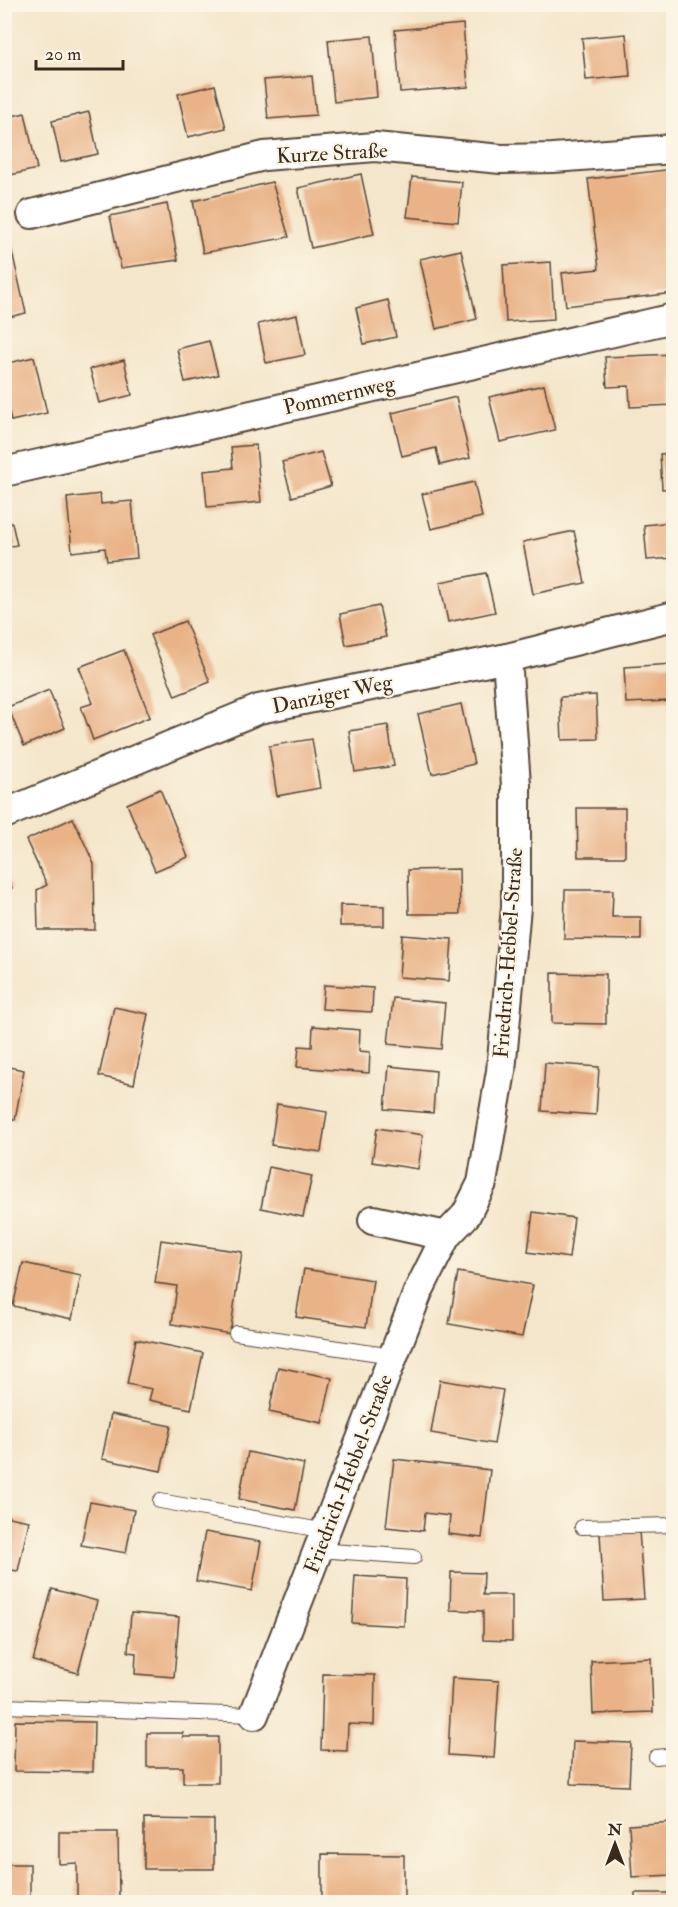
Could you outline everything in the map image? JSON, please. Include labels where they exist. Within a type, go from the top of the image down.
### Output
[{"type":"street","name":"Kurze Straße","points":[[32,214],[264,156],[375,147],[501,159],[553,158],[674,148]]},
{"type":"street","name":"Pommernweg","points":[[4,472],[674,318]]},
{"type":"street","name":"Danziger Weg","points":[[4,814],[259,709],[507,658],[674,616]]},
{"type":"street","name":"Friedrich-Hebbel-Straße","points":[[254,1715],[418,1292],[446,1236],[466,1215],[482,1183],[501,1071],[516,907],[516,784],[507,658]]},
{"type":"street","points":[[373,1220],[446,1236]]},
{"type":"lane","points":[[236,1333],[393,1356]]},
{"type":"lane","points":[[160,1501],[322,1540],[414,1557]]},
{"type":"lane","points":[[582,1527],[674,1526]]},
{"type":"lane","points":[[4,1706],[254,1715]]},
{"type":"lane","points":[[656,1757],[674,1755]]},
{"type":"building","points":[[463,24],[468,87],[400,92],[395,30]]},
{"type":"building","points":[[626,34],[630,76],[586,80],[582,38]]},
{"type":"building","points":[[372,36],[377,97],[334,102],[328,40]]},
{"type":"building","points":[[312,76],[316,115],[268,119],[264,80]]},
{"type":"building","points":[[215,85],[226,128],[188,137],[178,94]]},
{"type":"building","points":[[89,112],[98,154],[61,162],[52,121]]},
{"type":"building","points":[[25,113],[37,169],[6,176],[4,118]]},
{"type":"building","points":[[674,169],[674,293],[566,306],[562,273],[599,269],[588,179]]},
{"type":"building","points":[[361,174],[374,234],[311,248],[298,188]]},
{"type":"building","points":[[412,177],[462,182],[458,222],[407,217]]},
{"type":"building","points":[[272,182],[289,237],[203,253],[193,201]]},
{"type":"building","points":[[167,204],[178,260],[121,268],[110,216]]},
{"type":"building","points":[[8,234],[26,313],[5,318],[5,235]]},
{"type":"building","points":[[461,250],[477,319],[436,329],[420,259]]},
{"type":"building","points":[[551,262],[554,319],[506,322],[503,265]]},
{"type":"building","points":[[388,300],[396,337],[364,344],[356,308]]},
{"type":"building","points":[[297,315],[305,355],[266,363],[258,324]]},
{"type":"building","points":[[209,341],[218,375],[185,382],[177,349]]},
{"type":"building","points":[[674,354],[674,405],[630,407],[629,386],[607,387],[605,357]]},
{"type":"building","points":[[34,357],[47,413],[11,421],[4,389],[4,364]]},
{"type":"building","points":[[124,360],[132,395],[99,403],[90,369]]},
{"type":"building","points":[[544,385],[555,430],[500,442],[489,397]]},
{"type":"building","points":[[456,397],[470,458],[440,465],[436,448],[402,456],[392,413]]},
{"type":"building","points":[[256,445],[261,502],[207,507],[204,471],[233,468],[231,447]]},
{"type":"building","points":[[321,452],[331,486],[292,497],[282,462]]},
{"type":"building","points":[[674,453],[674,488],[662,489],[660,454]]},
{"type":"building","points":[[474,482],[482,517],[431,529],[422,494]]},
{"type":"building","points":[[100,494],[101,504],[132,501],[137,558],[107,561],[105,548],[72,552],[67,498]]},
{"type":"building","points":[[674,522],[674,558],[647,560],[644,525]]},
{"type":"building","points":[[12,523],[17,545],[5,547],[5,525]]},
{"type":"building","points":[[574,531],[585,583],[533,594],[523,542]]},
{"type":"building","points":[[486,573],[495,612],[448,622],[440,582]]},
{"type":"building","points":[[379,606],[386,637],[346,645],[340,614]]},
{"type":"building","points":[[185,621],[210,682],[175,696],[150,635]]},
{"type":"building","points":[[124,650],[150,717],[93,740],[81,707],[93,703],[79,667]]},
{"type":"building","points":[[674,664],[674,717],[670,717],[669,701],[626,703],[624,667]]},
{"type":"building","points":[[49,690],[65,728],[24,746],[8,707]]},
{"type":"building","points":[[596,695],[598,739],[562,740],[560,697]]},
{"type":"building","points":[[461,704],[474,764],[432,774],[418,714]]},
{"type":"building","points":[[388,725],[394,766],[355,772],[349,731]]},
{"type":"building","points":[[312,739],[320,788],[277,796],[269,746]]},
{"type":"building","points":[[160,789],[188,857],[155,871],[127,804]]},
{"type":"building","points":[[577,808],[625,808],[625,857],[578,857]]},
{"type":"building","points":[[73,818],[94,864],[95,930],[38,930],[37,890],[47,885],[26,840]]},
{"type":"building","points":[[459,869],[460,914],[409,914],[408,870]]},
{"type":"building","points":[[4,871],[12,888],[4,892]]},
{"type":"building","points":[[565,890],[613,890],[612,917],[641,917],[641,940],[564,939]]},
{"type":"building","points":[[340,905],[384,906],[384,926],[340,926]]},
{"type":"building","points":[[402,935],[452,939],[449,981],[399,977]]},
{"type":"building","points":[[552,973],[606,974],[606,1024],[552,1023]]},
{"type":"building","points":[[324,985],[373,988],[372,1012],[322,1009]]},
{"type":"building","points":[[393,998],[445,1003],[441,1049],[388,1044]]},
{"type":"building","points":[[114,1007],[148,1014],[134,1084],[99,1076]]},
{"type":"building","points":[[313,1026],[360,1030],[359,1051],[370,1052],[369,1073],[297,1067],[299,1046],[312,1047]]},
{"type":"building","points":[[545,1063],[599,1067],[596,1115],[542,1111]]},
{"type":"building","points":[[4,1066],[24,1070],[15,1120],[4,1118]]},
{"type":"building","points":[[389,1066],[436,1071],[433,1113],[385,1109]]},
{"type":"building","points":[[277,1104],[327,1112],[321,1152],[271,1145]]},
{"type":"building","points":[[377,1128],[423,1135],[418,1169],[372,1162]]},
{"type":"building","points":[[269,1167],[312,1176],[303,1217],[261,1208]]},
{"type":"building","points":[[533,1212],[574,1218],[569,1258],[528,1252]]},
{"type":"building","points":[[161,1240],[242,1252],[230,1334],[172,1324],[177,1286],[155,1283]]},
{"type":"building","points":[[23,1263],[81,1275],[72,1319],[13,1306]]},
{"type":"building","points":[[304,1269],[373,1280],[366,1327],[296,1317]]},
{"type":"building","points":[[458,1272],[533,1285],[522,1337],[449,1324]]},
{"type":"building","points":[[136,1339],[203,1353],[191,1409],[149,1400],[152,1389],[127,1384]]},
{"type":"building","points":[[278,1367],[332,1378],[322,1423],[269,1412]]},
{"type":"building","points":[[440,1380],[503,1390],[494,1444],[431,1433]]},
{"type":"building","points":[[111,1414],[171,1426],[161,1471],[102,1459]]},
{"type":"building","points":[[248,1452],[304,1464],[295,1510],[239,1499]]},
{"type":"building","points":[[394,1459],[490,1470],[482,1538],[448,1534],[450,1516],[425,1513],[423,1531],[386,1527]]},
{"type":"building","points":[[90,1502],[134,1510],[126,1553],[81,1545]]},
{"type":"building","points":[[4,1516],[29,1521],[18,1571],[4,1569]]},
{"type":"building","points":[[639,1531],[644,1599],[604,1601],[600,1533]]},
{"type":"building","points":[[205,1532],[261,1542],[252,1591],[196,1581]]},
{"type":"building","points":[[451,1572],[484,1573],[483,1595],[512,1595],[512,1641],[483,1640],[483,1611],[450,1610]]},
{"type":"building","points":[[355,1576],[406,1579],[404,1626],[352,1623]]},
{"type":"building","points":[[52,1589],[97,1601],[78,1673],[33,1661]]},
{"type":"building","points":[[131,1613],[179,1617],[174,1677],[135,1674],[136,1653],[128,1652]]},
{"type":"building","points":[[651,1658],[653,1712],[593,1714],[591,1661]]},
{"type":"building","points":[[323,1674],[375,1675],[374,1725],[348,1724],[347,1751],[321,1750]]},
{"type":"building","points":[[452,1678],[499,1681],[494,1758],[448,1755]]},
{"type":"building","points":[[15,1721],[94,1722],[93,1772],[14,1771]]},
{"type":"building","points":[[147,1733],[183,1733],[183,1737],[218,1737],[218,1783],[183,1783],[183,1767],[147,1767]]},
{"type":"building","points":[[573,1741],[631,1743],[629,1786],[571,1784]]},
{"type":"building","points":[[144,1819],[214,1820],[214,1869],[144,1869]]},
{"type":"building","points":[[674,1822],[674,1875],[632,1877],[629,1825]]},
{"type":"building","points":[[59,1832],[118,1832],[119,1897],[77,1898],[77,1863],[59,1864]]},
{"type":"building","points":[[322,1854],[404,1855],[404,1902],[322,1902]]},
{"type":"building","points":[[5,1864],[30,1864],[30,1902],[5,1902]]},
{"type":"building","points":[[635,1893],[674,1893],[674,1902],[635,1902]]}]
